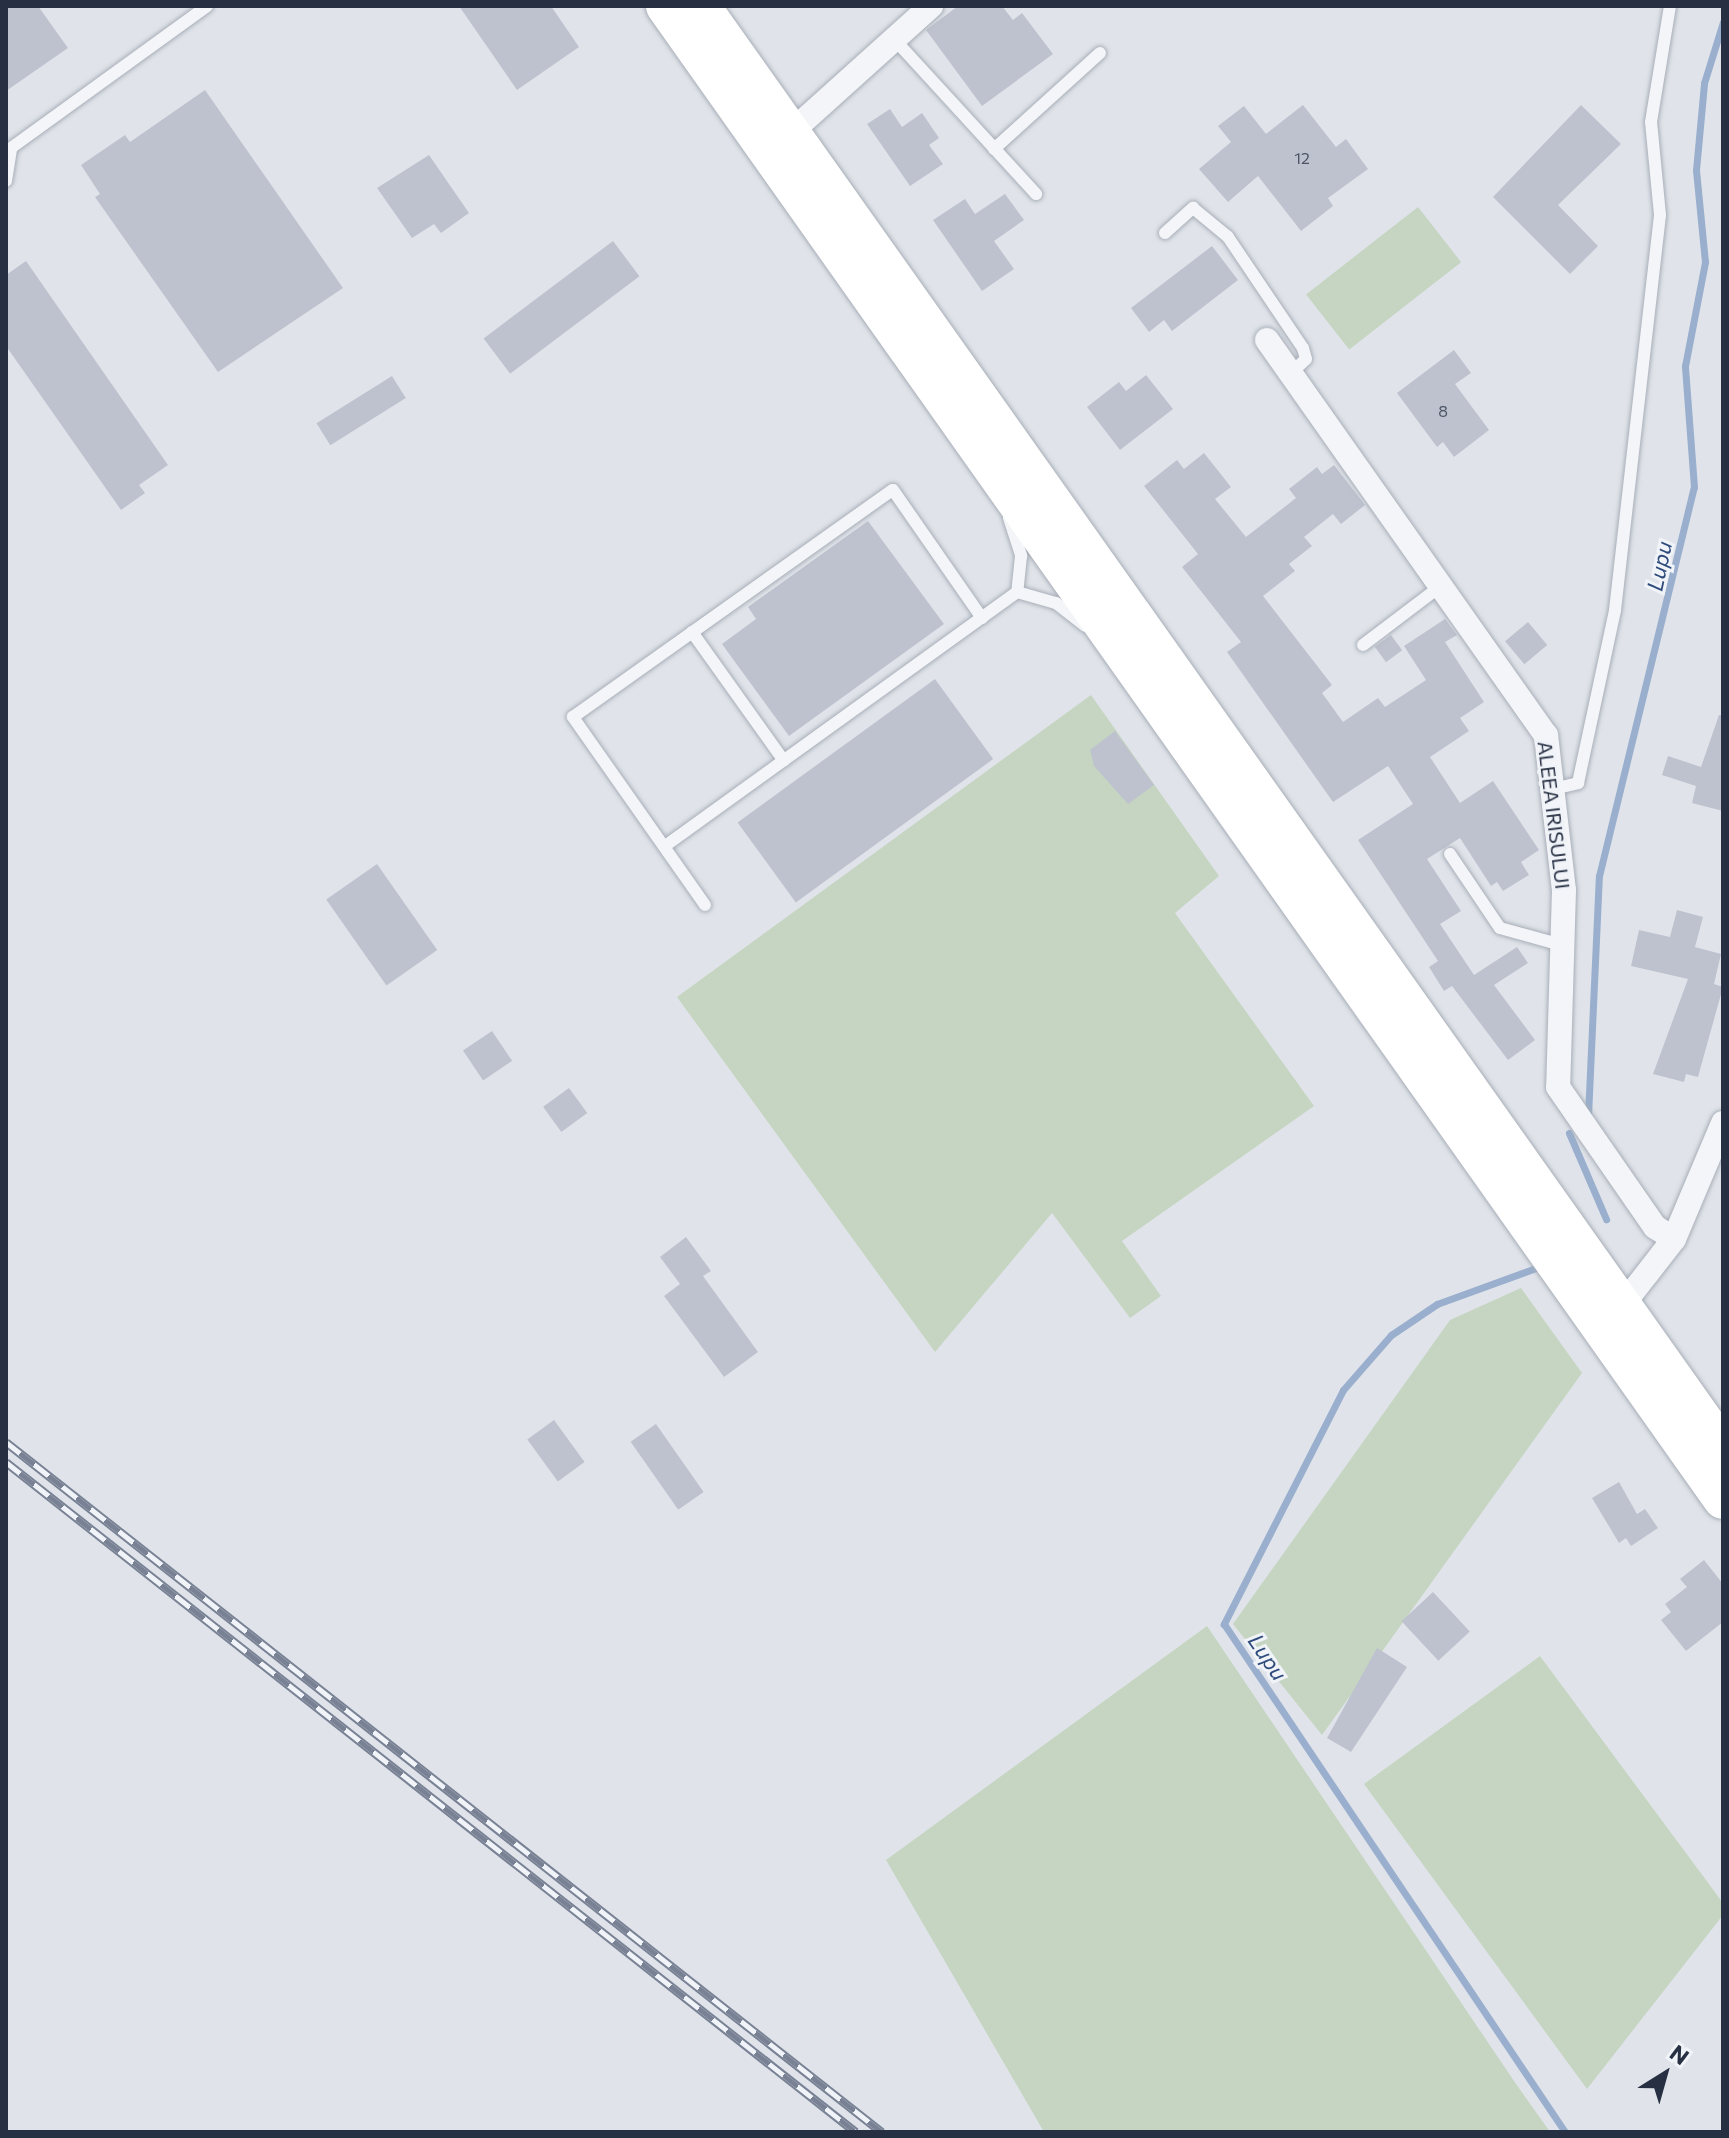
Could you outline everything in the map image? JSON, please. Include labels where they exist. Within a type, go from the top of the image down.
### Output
[{"type":"highway","points":[[666,6],[1125,656],[1540,1217]]},
{"type":"highway","points":[[700,6],[1574,1265],[1723,1499]]},
{"type":"highway","points":[[1574,1265],[1621,1307],[1721,1446]]},
{"type":"street","points":[[790,133],[931,6]]},
{"type":"street","name":"ALEEA IRISULUI","points":[[1267,340],[1546,735],[1565,946],[1558,1087],[1655,1227],[1674,1239]]},
{"type":"street","points":[[1621,1307],[1674,1239],[1723,1123]]},
{"type":"lane","points":[[6,181],[11,148],[207,6]]},
{"type":"lane","points":[[1553,789],[1578,783],[1615,610],[1660,215],[1651,122],[1670,6]]},
{"type":"lane","points":[[895,40],[1036,194]]},
{"type":"lane","points":[[994,149],[1100,53]]},
{"type":"lane","points":[[1165,233],[1193,208],[1228,237],[1303,348],[1306,359],[1290,374]]},
{"type":"lane","points":[[665,846],[1017,592],[1021,556],[996,473]]},
{"type":"lane","points":[[705,905],[573,717],[893,490],[982,618]]},
{"type":"lane","points":[[1363,645],[1442,585]]},
{"type":"lane","points":[[1017,592],[1056,603],[1125,656]]},
{"type":"lane","points":[[692,632],[784,761]]},
{"type":"lane","points":[[1450,854],[1500,928],[1565,946]]},
{"type":"green space","points":[[1418,207],[1461,262],[1349,350],[1306,294]]},
{"type":"green space","points":[[1091,695],[1219,876],[1175,913],[1314,1106],[1122,1241],[1161,1296],[1130,1318],[1052,1213],[935,1352],[677,997]]},
{"type":"green space","points":[[1521,1288],[1582,1373],[1322,1735],[1233,1624],[1450,1320]]},
{"type":"green space","points":[[1207,1626],[1550,2132],[1044,2132],[886,1860]]},
{"type":"green space","points":[[1540,1656],[1723,1903],[1723,1915],[1587,2089],[1364,1784]]},
{"type":"building","points":[[6,6],[38,6],[68,48],[6,91]]},
{"type":"building","points":[[459,6],[551,6],[579,47],[517,90]]},
{"type":"building","points":[[958,6],[1002,6],[1013,20],[1022,13],[1053,54],[982,106],[926,30]]},
{"type":"building","points":[[205,90],[343,288],[218,372],[95,197],[100,194],[81,165],[125,135],[130,142]]},
{"type":"building","points":[[1303,105],[1336,147],[1346,139],[1368,169],[1328,198],[1333,206],[1301,231],[1258,176],[1228,202],[1199,169],[1231,142],[1218,126],[1244,106],[1266,134]]},
{"type":"building","points":[[1581,105],[1621,144],[1558,205],[1598,246],[1570,274],[1493,197]]},
{"type":"building","points":[[890,109],[902,127],[922,113],[939,138],[929,145],[943,164],[910,186],[867,124]]},
{"type":"building","points":[[429,155],[469,213],[441,233],[434,224],[412,238],[377,188]]},
{"type":"building","points":[[1005,194],[1024,220],[994,241],[1014,269],[982,291],[933,220],[965,199],[975,214]]},
{"type":"building","points":[[613,241],[639,276],[510,374],[484,338]]},
{"type":"building","points":[[1212,246],[1238,280],[1172,331],[1164,320],[1149,332],[1131,308]]},
{"type":"building","points":[[26,261],[168,465],[139,485],[145,493],[121,510],[6,346],[6,275]]},
{"type":"building","points":[[1454,350],[1471,373],[1455,384],[1489,430],[1454,457],[1443,442],[1437,447],[1397,393]]},
{"type":"building","points":[[1146,375],[1173,409],[1120,450],[1087,407],[1119,382],[1126,391]]},
{"type":"building","points":[[392,376],[406,398],[330,445],[317,423]]},
{"type":"building","points":[[1204,453],[1231,487],[1215,499],[1246,537],[1296,498],[1289,489],[1317,467],[1322,474],[1334,465],[1365,505],[1341,524],[1333,514],[1304,537],[1312,546],[1289,564],[1295,571],[1263,596],[1332,685],[1322,693],[1343,722],[1378,698],[1385,707],[1426,680],[1404,646],[1445,619],[1457,635],[1445,642],[1484,702],[1460,718],[1469,731],[1430,757],[1460,803],[1493,781],[1539,850],[1521,862],[1529,875],[1503,891],[1497,882],[1491,886],[1460,838],[1427,859],[1461,911],[1440,924],[1474,975],[1517,947],[1528,963],[1494,985],[1535,1040],[1508,1060],[1452,986],[1444,991],[1429,967],[1438,961],[1358,840],[1413,804],[1388,766],[1333,802],[1227,652],[1241,642],[1182,567],[1198,554],[1144,486],[1177,460],[1184,469]]},
{"type":"building","points":[[868,521],[944,624],[789,736],[722,644],[756,619],[748,607]]},
{"type":"building","points":[[1528,622],[1547,645],[1524,664],[1505,641]]},
{"type":"building","points":[[1391,635],[1402,650],[1386,662],[1375,647]]},
{"type":"building","points":[[935,679],[993,759],[796,903],[738,822]]},
{"type":"building","points":[[1719,715],[1723,715],[1723,811],[1692,803],[1696,786],[1662,775],[1668,756],[1701,767]]},
{"type":"building","points":[[1115,731],[1154,785],[1128,804],[1094,766],[1090,750]]},
{"type":"building","points":[[377,864],[437,950],[386,986],[326,900]]},
{"type":"building","points":[[1677,910],[1703,917],[1695,947],[1721,954],[1714,984],[1723,987],[1698,1077],[1686,1074],[1684,1082],[1653,1074],[1688,979],[1631,966],[1639,930],[1670,937]]},
{"type":"building","points":[[492,1031],[512,1061],[483,1080],[463,1051]]},
{"type":"building","points":[[569,1088],[587,1113],[561,1132],[543,1107]]},
{"type":"building","points":[[686,1237],[711,1271],[703,1276],[758,1352],[724,1377],[664,1296],[680,1284],[660,1257]]},
{"type":"building","points":[[554,1420],[585,1462],[558,1481],[527,1439]]},
{"type":"building","points":[[656,1424],[704,1492],[678,1510],[631,1442]]},
{"type":"building","points":[[1619,1482],[1637,1514],[1645,1509],[1658,1528],[1631,1546],[1626,1538],[1619,1543],[1592,1498]]},
{"type":"building","points":[[1704,1560],[1723,1584],[1723,1622],[1686,1651],[1661,1620],[1671,1612],[1665,1604],[1687,1587],[1680,1579]]},
{"type":"building","points":[[1433,1592],[1470,1631],[1438,1661],[1402,1621]]},
{"type":"building","points":[[1377,1648],[1407,1667],[1351,1752],[1327,1738]]},
{"type":"waterway","name":"Lupu","points":[[1588,1116],[1599,876],[1694,487],[1685,366],[1705,262],[1696,170],[1704,83],[1723,22]]},
{"type":"waterway","name":"Lupu","points":[[1569,1133],[1606,1219]]},
{"type":"waterway","name":"Lupu","points":[[1544,1265],[1437,1304],[1391,1335],[1343,1390],[1224,1624],[1565,2132]]},
{"type":"railway","points":[[6,1442],[882,2132]]},
{"type":"railway","points":[[6,1462],[856,2132]]}]
